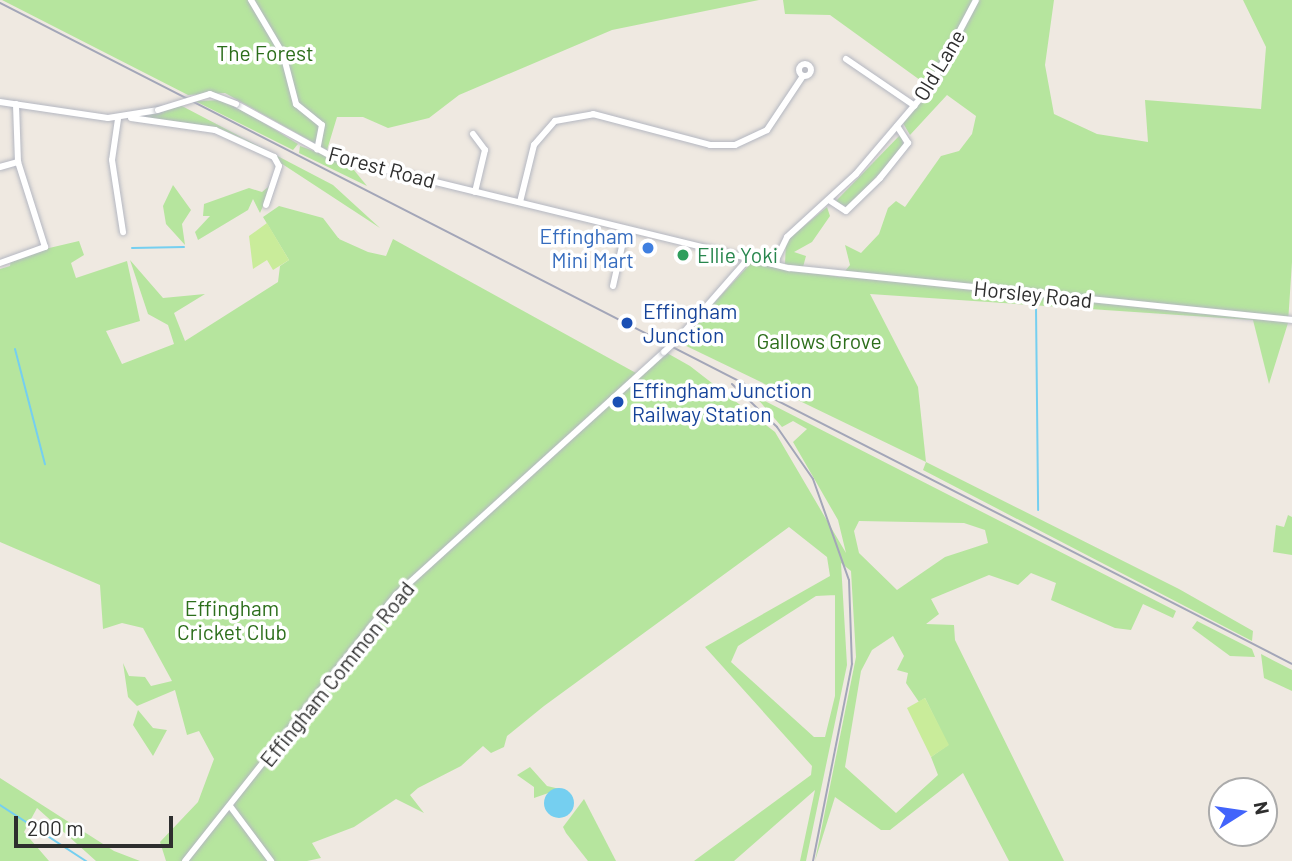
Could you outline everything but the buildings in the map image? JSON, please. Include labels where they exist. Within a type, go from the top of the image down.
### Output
[{"type":"street","points":[[251,0],[283,54],[296,104],[322,125],[317,150]]},
{"type":"street","name":"Old Lane","points":[[774,264],[787,237],[829,200],[915,106],[943,67],[976,0]]},
{"type":"street","points":[[846,59],[915,106]]},
{"type":"street","points":[[520,202],[534,145],[555,121],[593,114],[710,145],[735,145],[767,130],[803,76]]},
{"type":"street","name":"Forest Road","points":[[0,102],[118,119],[131,118],[210,94],[236,104],[317,150],[475,192],[774,264]]},
{"type":"street","points":[[0,263],[45,247],[18,162],[16,104]]},
{"type":"street","points":[[131,118],[215,130],[274,157],[279,166],[266,205]]},
{"type":"street","points":[[118,119],[112,160],[123,232]]},
{"type":"street","points":[[829,200],[846,211],[880,177],[908,144],[898,126]]},
{"type":"street","points":[[473,134],[485,150],[475,192]]},
{"type":"street","points":[[0,167],[18,162]]},
{"type":"street","points":[[613,286],[626,229]]},
{"type":"street","points":[[739,256],[739,271]]},
{"type":"street","name":"Effingham Common Road","points":[[185,861],[396,595],[678,339],[749,258]]},
{"type":"street","name":"Horsley Road","points":[[774,264],[878,281],[1292,320]]},
{"type":"street","points":[[230,806],[271,861]]},
{"type":"green space","name":"The Forest","points":[[2,0],[759,0],[612,30],[459,95],[429,118],[388,128],[363,117],[337,117],[327,150],[225,93],[188,95]]},
{"type":"green space","name":"Gallows Grove","points":[[783,0],[1054,0],[1045,65],[1054,114],[1097,134],[1148,142],[1145,100],[1261,109],[1266,47],[1243,0],[1292,0],[1292,262],[1288,323],[1269,384],[1253,320],[870,294],[918,387],[926,462],[678,342],[752,262],[840,277],[850,265],[845,245],[861,253],[879,234],[888,208],[896,201],[905,207],[941,156],[959,151],[972,134],[976,116],[947,95],[910,135],[903,123],[931,88],[830,15],[785,14]]},
{"type":"green space","points":[[223,100],[298,144],[293,150],[195,101]]},
{"type":"green space","points":[[180,105],[333,185],[380,228],[244,139],[220,129],[136,119]]},
{"type":"green space","points":[[901,134],[904,147],[848,207],[835,202]]},
{"type":"green space","points":[[300,146],[349,164],[367,186],[299,153]]},
{"type":"green space","points":[[273,183],[260,213],[253,199],[248,210],[198,240],[195,232],[210,216],[203,216],[204,204],[249,188],[262,192]]},
{"type":"green space","points":[[173,185],[191,210],[182,224],[185,245],[166,224],[163,206]]},
{"type":"green space","name":"Effingham Cricket Club","points":[[279,206],[323,218],[339,239],[368,252],[386,256],[393,239],[636,373],[667,353],[690,366],[775,432],[846,553],[838,520],[793,442],[807,429],[793,421],[782,427],[755,396],[1176,611],[1173,618],[1143,604],[1131,630],[1115,628],[1051,600],[1056,583],[1031,573],[1018,585],[989,575],[931,599],[939,614],[926,624],[954,625],[955,640],[1064,861],[1009,861],[963,773],[890,830],[881,830],[835,797],[815,861],[856,657],[851,571],[841,563],[847,665],[806,861],[800,861],[815,790],[734,861],[694,861],[811,775],[812,766],[705,647],[830,576],[827,557],[789,527],[544,706],[507,736],[504,747],[491,753],[483,746],[461,766],[418,788],[410,795],[424,813],[396,799],[354,827],[312,843],[321,858],[307,861],[166,861],[160,842],[198,802],[214,759],[199,731],[187,735],[175,690],[137,706],[128,697],[123,663],[129,676],[145,677],[151,686],[172,681],[143,628],[122,623],[103,629],[100,585],[0,542],[0,269],[10,266],[11,257],[79,241],[84,255],[71,263],[76,278],[127,261],[140,321],[106,331],[122,364],[174,344],[168,325],[148,314],[130,260],[163,298],[205,294],[174,313],[185,341],[278,282],[280,266],[289,260],[263,217]],"holes":[[[859,521],[964,523],[985,530],[988,543],[945,557],[897,590],[859,553],[854,531]],[[835,595],[835,696],[825,737],[814,737],[731,662],[738,646],[816,596]],[[893,636],[904,656],[897,670],[908,673],[906,683],[919,702],[925,698],[948,745],[931,757],[938,775],[896,813],[845,767],[861,671],[872,650]]]},
{"type":"green space","points":[[827,207],[830,216],[812,242],[794,252],[806,256],[803,267],[785,264],[786,241]]},
{"type":"green space","points":[[267,223],[289,260],[273,270],[267,260],[253,269],[249,236]]},
{"type":"green space","points":[[926,462],[1179,589],[1253,631],[1252,641],[923,470]]},
{"type":"green space","points":[[1288,515],[1292,517],[1292,555],[1273,552],[1276,525],[1284,527]]},
{"type":"green space","points":[[1197,621],[1252,649],[1255,657],[1230,656],[1192,628]]},
{"type":"green space","points":[[1261,654],[1292,670],[1292,691],[1264,678]]},
{"type":"green space","points":[[925,698],[949,745],[931,757],[907,708]]},
{"type":"green space","points":[[138,710],[153,728],[167,730],[153,756],[133,725]]},
{"type":"green space","points":[[530,767],[547,786],[560,789],[534,798],[534,787],[517,775]]},
{"type":"green space","points":[[0,778],[114,851],[140,861],[96,861],[37,808],[24,832],[49,861],[0,861]]},
{"type":"green space","points":[[584,799],[616,861],[588,861],[566,833],[563,827]]},
{"type":"water","points":[[559,788],[569,793],[574,803],[569,813],[559,818],[549,813],[544,803],[549,793]]},
{"type":"waterway","points":[[132,248],[184,247]]},
{"type":"waterway","points":[[1036,307],[1038,510]]},
{"type":"waterway","points":[[15,349],[45,464]]},
{"type":"waterway","points":[[0,805],[86,861]]},
{"type":"railway","points":[[0,3],[1292,664]]},
{"type":"railway","points":[[732,384],[777,427],[813,479],[849,580],[852,664],[813,861]]},
{"type":"place","name":"Effingham Mini Mart","points":[[648,248]]},
{"type":"place","name":"Ellie Yoki","points":[[683,255]]},
{"type":"place","name":"Effingham Junction","points":[[627,323]]},
{"type":"place","name":"Effingham Junction Railway Station","points":[[618,402]]}]
